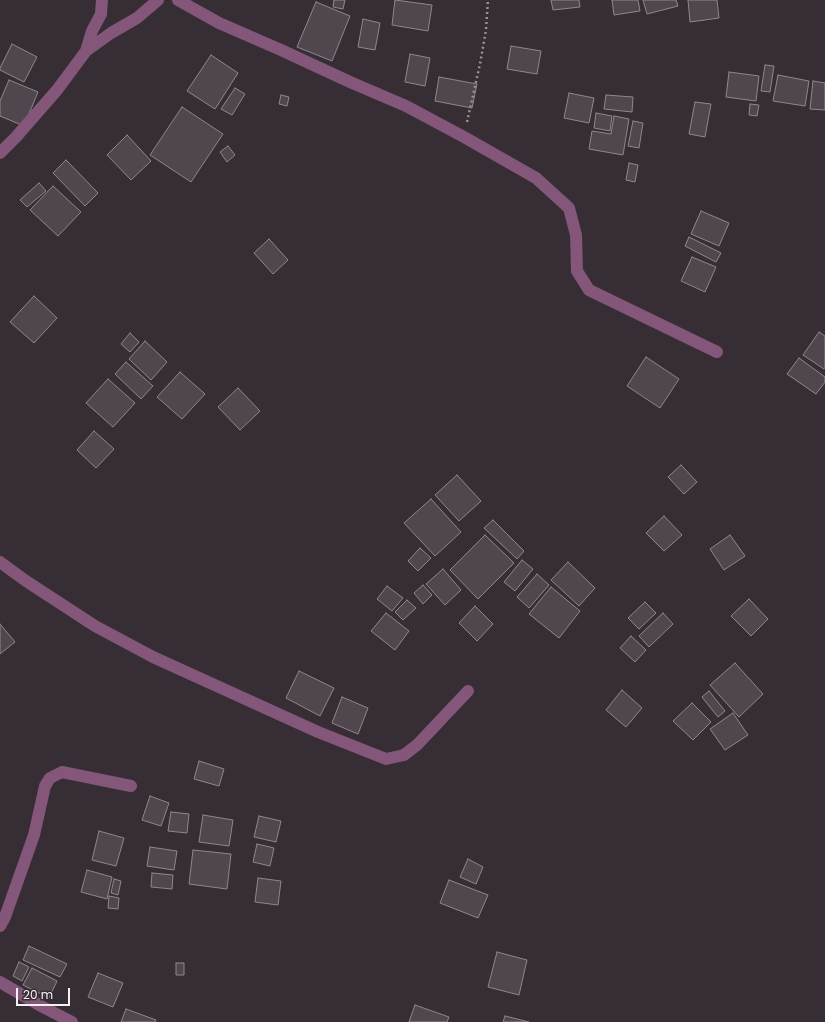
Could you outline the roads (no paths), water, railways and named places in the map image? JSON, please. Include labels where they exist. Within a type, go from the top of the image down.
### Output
[{"type":"street","points":[[86,51],[92,31],[101,14],[102,0]]},
{"type":"street","points":[[0,153],[58,90],[86,51],[111,33],[137,18],[158,0]]},
{"type":"street","points":[[178,0],[219,23],[406,106],[536,178],[569,208],[576,235],[577,270],[588,290],[717,352]]},
{"type":"street","points":[[0,562],[26,581],[95,626],[153,657],[318,732],[386,758],[404,756],[417,746],[468,691]]},
{"type":"street","points":[[0,926],[34,835],[45,786],[50,778],[62,772],[131,786]]},
{"type":"street","points":[[0,982],[72,1022]]}]
